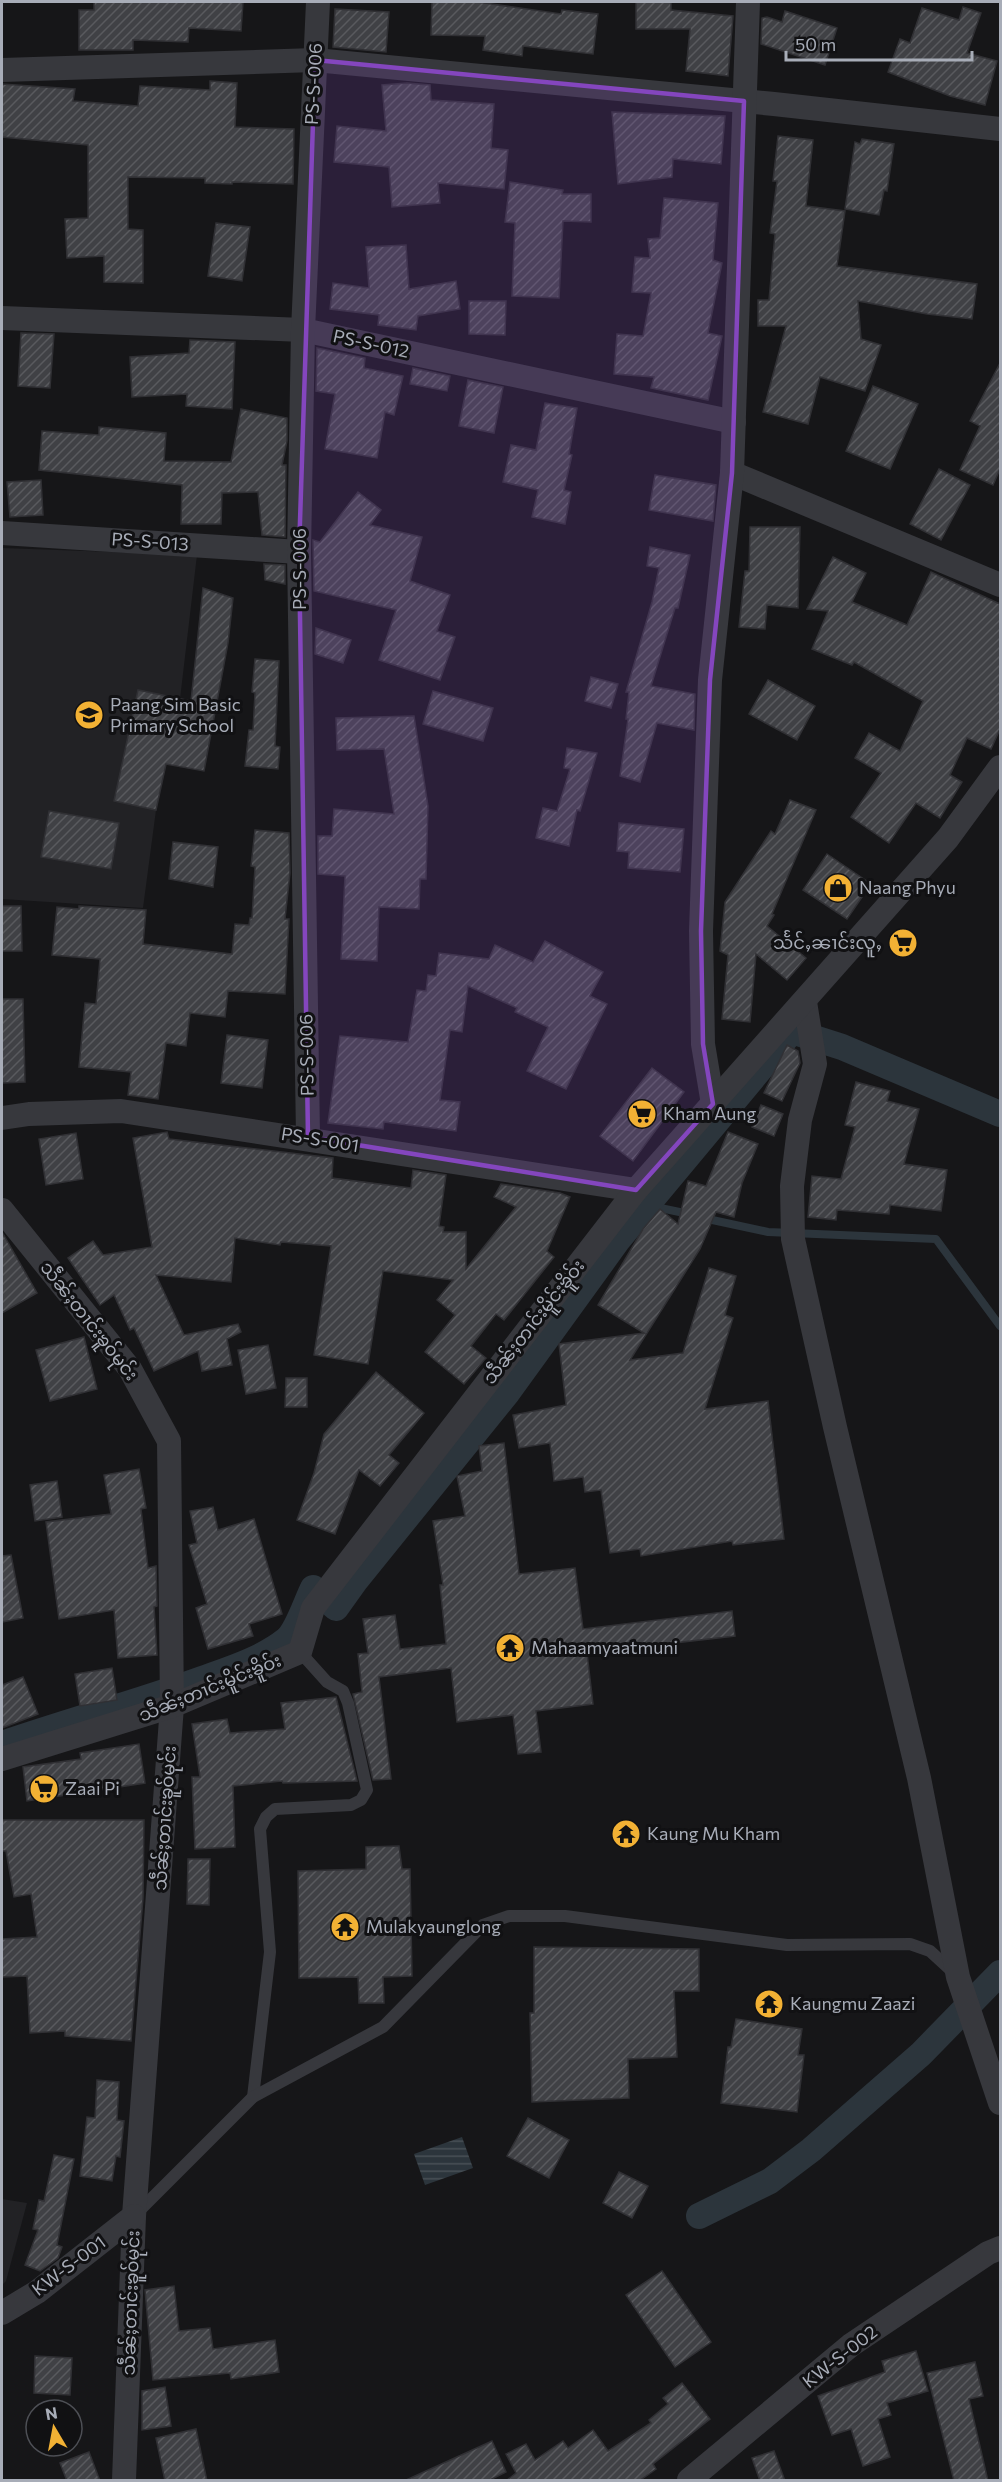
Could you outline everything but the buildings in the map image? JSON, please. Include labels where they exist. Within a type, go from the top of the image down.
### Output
[{"type":"street","name":"PS-S-006","points":[[308,1137],[299,552],[303,330],[318,2]]},
{"type":"street","points":[[713,1104],[703,1044],[701,931],[710,680],[732,473],[748,2]]},
{"type":"street","points":[[2,70],[315,60],[744,101],[1000,129]]},
{"type":"street","name":"PS-S-012","points":[[2,318],[303,330],[734,422]]},
{"type":"street","points":[[732,473],[1000,585]]},
{"type":"street","name":"PS-S-013","points":[[2,533],[299,552]]},
{"type":"street","name":"သဵၼ်ႈတၢင်းမိူင်းၶိူဝ်း","points":[[2,1759],[172,1702],[300,1652],[316,1604],[636,1190],[806,1002],[948,838],[1000,767]]},
{"type":"street","points":[[806,1002],[814,1064],[800,1120],[793,1175],[792,1233],[827,1395],[919,1778],[958,1977],[1000,2103]]},
{"type":"street","name":"PS-S-001","points":[[2,1118],[29,1114],[121,1111],[308,1137],[636,1190]]},
{"type":"street","name":"သဵၼ်ႈတၢင်းၶူဝ်မုင်း","points":[[2,1210],[130,1369],[169,1440],[172,1702],[135,2216],[124,2481]]},
{"type":"street","name":"KW-S-001","points":[[2,2313],[37,2292],[135,2216]]},
{"type":"street","name":"KW-S-002","points":[[689,2481],[851,2345],[988,2253],[1000,2248]]},
{"type":"lane","points":[[253,2097],[270,1952],[260,1829],[266,1817],[275,1809],[351,1805],[361,1800],[367,1790],[348,1702],[343,1691],[327,1682],[300,1652]]},
{"type":"lane","points":[[135,2216],[253,2097],[382,2027],[483,1925],[508,1916],[565,1916],[787,1945],[910,1944],[930,1951],[958,1977]]},
{"type":"highlighted area","points":[[315,60],[744,101],[732,473],[710,680],[701,931],[703,1044],[713,1104],[636,1190],[308,1137],[299,552]]},
{"type":"shaded area","name":"Paang Sim Basic Primary School","points":[[2,548],[197,555],[180,699],[156,810],[143,908],[2,899]]},
{"type":"shaded area","points":[[462,2137],[473,2168],[425,2185],[414,2154]]},
{"type":"shaded area","points":[[2,2199],[27,2203],[6,2281],[2,2285]]},
{"type":"waterway","points":[[2,1744],[177,1688],[256,1658],[277,1647],[290,1636],[313,1588],[336,1608],[508,1392],[618,1240],[792,1031],[842,1047],[1000,1114]]},
{"type":"waterway","points":[[646,1205],[689,1214]]},
{"type":"waterway","points":[[703,1218],[768,1232],[936,1239],[1000,1326]]},
{"type":"waterway","points":[[699,2216],[770,2181],[811,2150],[921,2054],[1000,1973]]},
{"type":"place","name":"Paang Sim Basic Primary School","points":[[89,715]]},
{"type":"place","name":"Naang Phyu","points":[[838,888]]},
{"type":"place","name":"သႅင်ႇၼၢင်းလူႇ","points":[[903,943]]},
{"type":"place","name":"Kham Aung","points":[[642,1114]]},
{"type":"place","name":"Mahaamyaatmuni","points":[[510,1648]]},
{"type":"place","name":"Zaai Pi","points":[[44,1789]]},
{"type":"place","name":"Kaung Mu Kham","points":[[626,1834]]},
{"type":"place","name":"Mulakyaunglong","points":[[345,1927]]},
{"type":"place","name":"Kaungmu Zaazi","points":[[769,2004]]}]
